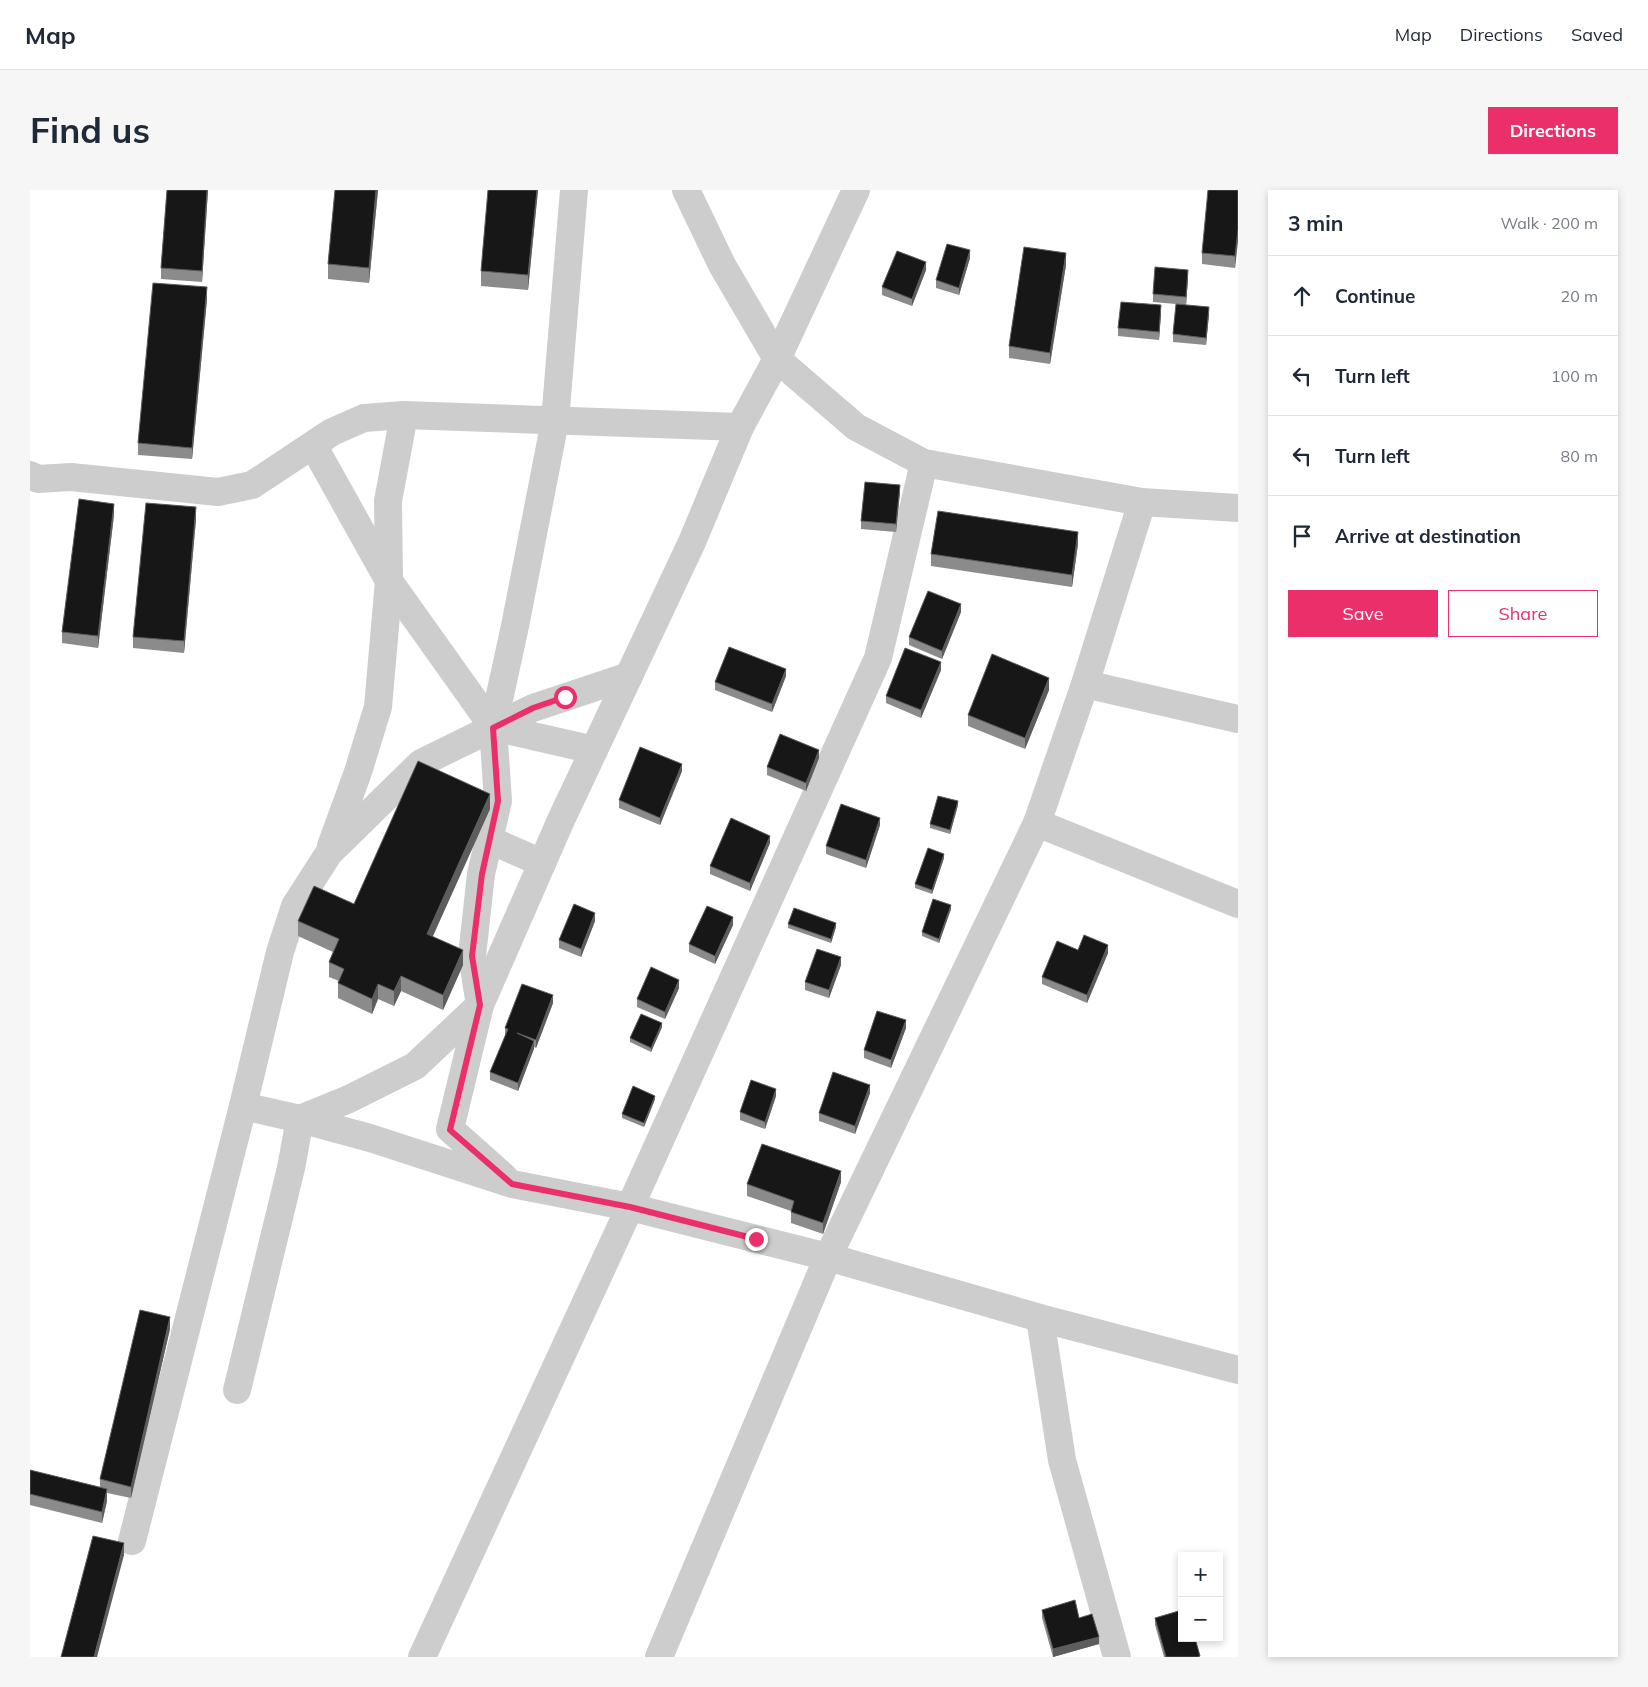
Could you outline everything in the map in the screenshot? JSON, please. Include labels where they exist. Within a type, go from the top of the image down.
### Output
[{"type":"street","points":[[480,1005],[472,956],[482,874],[498,801],[493,728],[555,421],[574,190]]},
{"type":"street","points":[[686,190],[722,265],[777,359],[856,426],[924,463],[1142,502],[1238,508]]},
{"type":"street","points":[[512,1184],[450,1130],[480,1005],[542,863],[692,542],[740,428],[777,359],[856,190]]},
{"type":"street","points":[[329,853],[358,772],[378,707],[389,581],[388,501],[404,415]]},
{"type":"street","points":[[30,475],[38,479],[71,476],[218,492],[252,485],[332,432],[364,418],[404,415],[740,428]]},
{"type":"street","points":[[313,445],[389,581],[493,728],[594,750]]},
{"type":"street","points":[[422,1657],[630,1207],[878,658],[924,463]]},
{"type":"street","points":[[659,1657],[828,1257],[1037,823],[1085,684],[1142,502]]},
{"type":"street","points":[[132,1541],[243,1106],[280,952],[295,906],[329,853],[421,763],[533,708],[628,676]]},
{"type":"street","points":[[1085,684],[1238,719]]},
{"type":"street","points":[[1037,823],[1238,904]]},
{"type":"street","points":[[490,840],[542,863]]},
{"type":"street","points":[[300,1119],[349,1099],[415,1066],[480,1005]]},
{"type":"street","points":[[243,1106],[370,1138],[512,1184],[630,1207],[828,1257],[1040,1318],[1238,1370]]},
{"type":"street","points":[[237,1390],[291,1168],[300,1119]]},
{"type":"street","points":[[1040,1318],[1062,1460],[1117,1657]]},
{"type":"building","points":[[167,190],[207,190],[202,271],[161,268]]},
{"type":"building","points":[[335,190],[376,190],[369,268],[328,264]]},
{"type":"building","points":[[488,190],[537,190],[528,275],[481,271]]},
{"type":"building","points":[[1208,190],[1238,190],[1238,230],[1235,256],[1202,253]]},
{"type":"building","points":[[947,244],[970,250],[959,288],[936,280]]},
{"type":"building","points":[[1024,247],[1066,253],[1050,353],[1009,346]]},
{"type":"building","points":[[897,251],[926,262],[912,299],[882,287]]},
{"type":"building","points":[[1155,267],[1188,270],[1186,297],[1153,294]]},
{"type":"building","points":[[153,283],[207,287],[192,448],[138,443]]},
{"type":"building","points":[[1121,302],[1161,305],[1159,332],[1118,328]]},
{"type":"building","points":[[1176,304],[1209,307],[1206,338],[1173,334]]},
{"type":"building","points":[[865,482],[900,485],[896,524],[861,521]]},
{"type":"building","points":[[79,499],[114,504],[98,636],[62,632]]},
{"type":"building","points":[[146,503],[196,507],[184,641],[133,637]]},
{"type":"building","points":[[938,511],[1078,532],[1072,575],[931,554]]},
{"type":"building","points":[[928,591],[961,604],[942,651],[909,637]]},
{"type":"building","points":[[729,647],[786,669],[772,704],[715,682]]},
{"type":"building","points":[[905,648],[941,662],[921,710],[886,696]]},
{"type":"building","points":[[992,654],[1049,678],[1025,738],[968,715]]},
{"type":"building","points":[[780,734],[819,750],[806,783],[767,767]]},
{"type":"building","points":[[640,747],[682,764],[660,818],[619,800]]},
{"type":"building","points":[[418,761],[490,794],[427,934],[463,950],[443,995],[401,976],[394,991],[378,984],[372,999],[338,983],[344,969],[329,962],[339,939],[298,921],[314,886],[354,904]]},
{"type":"building","points":[[938,796],[958,801],[950,830],[930,824]]},
{"type":"building","points":[[841,804],[880,818],[866,860],[826,846]]},
{"type":"building","points":[[731,818],[770,836],[750,883],[710,866]]},
{"type":"building","points":[[928,848],[944,854],[932,890],[915,884]]},
{"type":"building","points":[[933,899],[951,905],[939,939],[922,932]]},
{"type":"building","points":[[574,904],[595,913],[581,949],[559,940]]},
{"type":"building","points":[[707,906],[733,917],[715,956],[689,944]]},
{"type":"building","points":[[794,908],[836,923],[831,939],[788,924]]},
{"type":"building","points":[[1084,935],[1108,945],[1087,995],[1042,977],[1057,941],[1078,950]]},
{"type":"building","points":[[817,949],[841,957],[829,990],[805,982]]},
{"type":"building","points":[[651,967],[679,980],[665,1012],[637,999]]},
{"type":"building","points":[[522,984],[553,995],[536,1040],[517,1033],[534,1041],[518,1083],[490,1072],[508,1029],[505,1028]]},
{"type":"building","points":[[877,1011],[906,1020],[891,1060],[864,1050]]},
{"type":"building","points":[[641,1014],[662,1023],[651,1048],[630,1038]]},
{"type":"building","points":[[833,1072],[870,1085],[855,1126],[819,1113]]},
{"type":"building","points":[[751,1080],[776,1089],[765,1122],[740,1112]]},
{"type":"building","points":[[633,1086],[655,1096],[644,1123],[622,1114]]},
{"type":"building","points":[[762,1144],[841,1171],[823,1223],[791,1212],[794,1201],[747,1184]]},
{"type":"building","points":[[140,1310],[170,1317],[131,1487],[100,1479]]},
{"type":"building","points":[[30,1470],[107,1489],[102,1512],[30,1494]]},
{"type":"building","points":[[93,1536],[124,1543],[94,1657],[61,1657]]},
{"type":"building","points":[[1075,1600],[1079,1618],[1092,1614],[1099,1637],[1053,1649],[1042,1610]]},
{"type":"building","points":[[1178,1611],[1178,1642],[1196,1642],[1200,1656],[1166,1657],[1155,1618]]},
{"type":"route","points":[[565,697],[533,708],[493,728],[498,801],[482,874],[472,956],[480,1005],[450,1130],[512,1184],[630,1207],[756,1239]]}]
